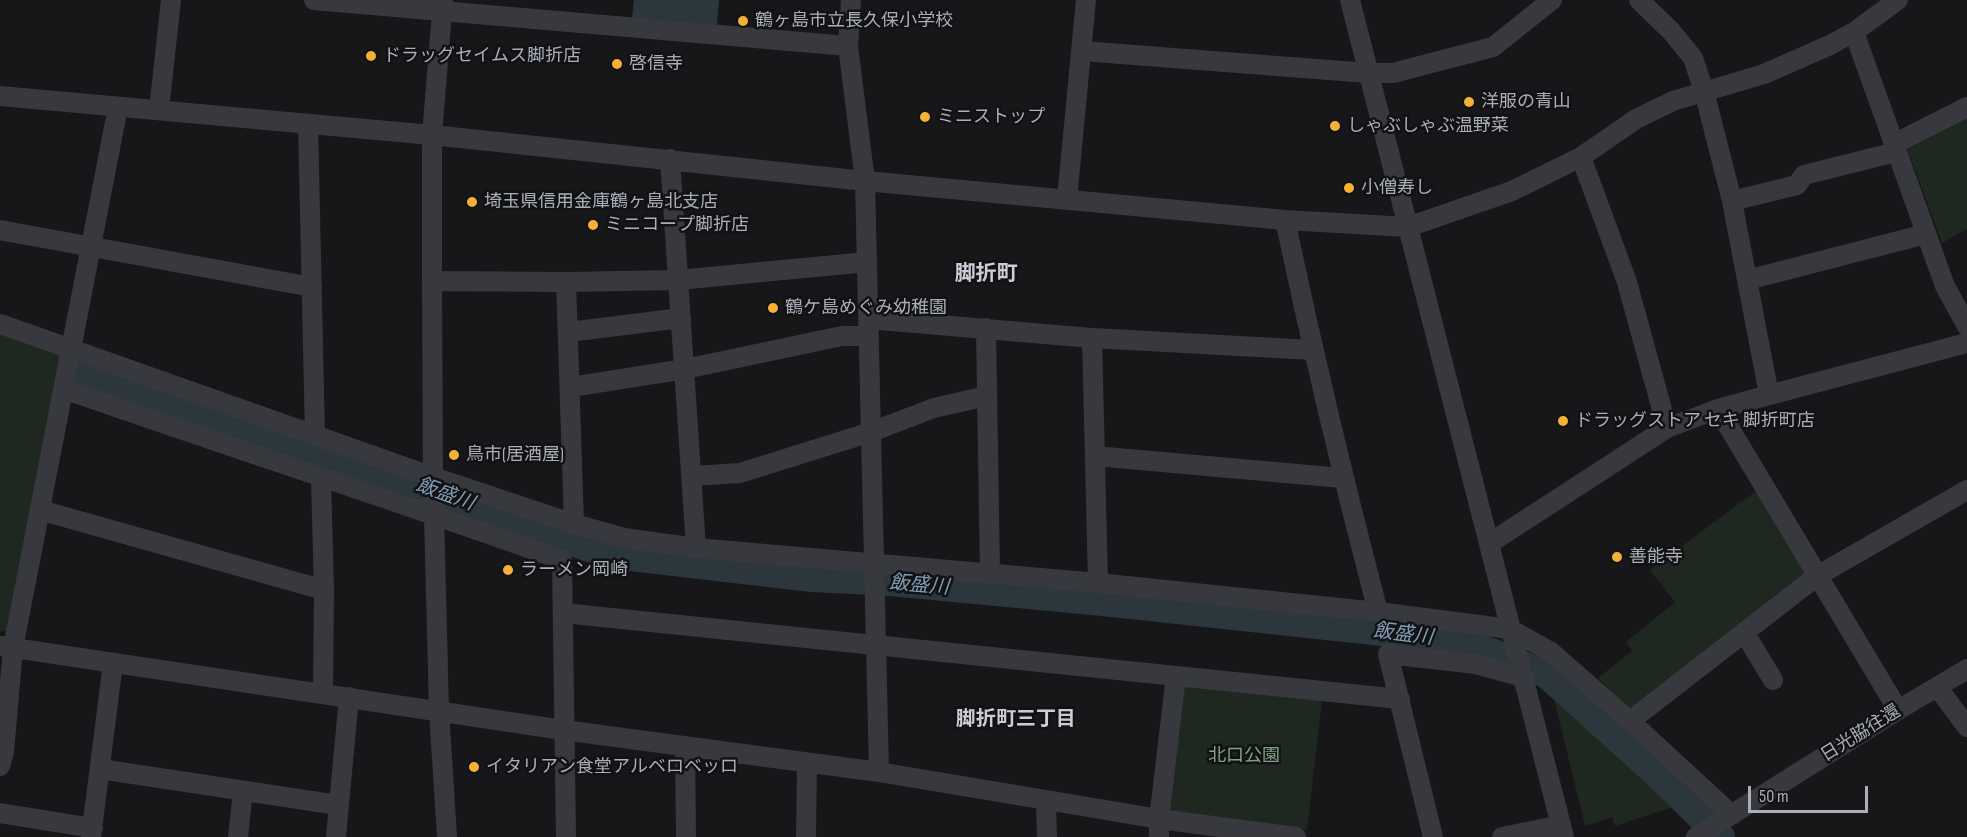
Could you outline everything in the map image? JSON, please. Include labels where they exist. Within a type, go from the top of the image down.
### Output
[{"type":"street","points":[[159,110],[171,0]]},
{"type":"street","points":[[321,0],[443,6],[848,46]]},
{"type":"street","points":[[851,0],[848,46],[865,181],[879,772]]},
{"type":"street","points":[[1067,199],[1086,0]]},
{"type":"street","points":[[1350,0],[1563,831],[1502,837]]},
{"type":"street","points":[[1082,51],[1368,73],[1394,73],[1493,47],[1552,0]]},
{"type":"street","points":[[1639,0],[1671,31],[1693,58],[1704,91],[1732,201],[1768,395]]},
{"type":"street","points":[[0,96],[432,135],[865,181],[1284,220],[1408,227],[1512,191],[1581,157],[1636,119],[1673,100],[1764,74],[1830,45],[1854,32],[1898,0]]},
{"type":"street","points":[[443,6],[432,135],[432,281],[434,515],[440,711],[447,837]]},
{"type":"street","points":[[1854,32],[1945,286],[1967,326]]},
{"type":"street","points":[[0,766],[4,752],[7,647],[40,510],[118,106]]},
{"type":"street","points":[[1732,201],[1797,185],[1804,175],[1895,148],[1967,107]]},
{"type":"street","points":[[308,124],[315,435]]},
{"type":"street","points":[[1581,157],[1627,282],[1667,428]]},
{"type":"street","points":[[670,159],[696,548]]},
{"type":"street","points":[[1284,220],[1342,478],[1378,612]]},
{"type":"street","points":[[0,230],[312,287]]},
{"type":"street","points":[[1747,280],[1926,234]]},
{"type":"street","points":[[432,281],[678,280],[867,262]]},
{"type":"street","points":[[566,282],[574,524]]},
{"type":"street","points":[[569,332],[681,318]]},
{"type":"street","points":[[0,324],[434,477],[574,524],[624,538],[696,548],[1378,612],[1510,629],[1551,652],[1630,721],[1729,817]]},
{"type":"street","points":[[571,387],[685,369],[842,336],[868,327],[987,328],[1092,338],[1312,350]]},
{"type":"street","points":[[987,328],[990,574]]},
{"type":"street","points":[[1092,338],[1098,584]]},
{"type":"street","points":[[1490,543],[1667,428],[1718,409],[1967,343]]},
{"type":"street","points":[[64,389],[562,560],[566,837]]},
{"type":"street","points":[[692,476],[740,472],[871,432],[934,408],[987,396]]},
{"type":"street","points":[[1718,409],[1898,710]]},
{"type":"street","points":[[1095,456],[1342,478]]},
{"type":"street","points":[[321,478],[324,590],[323,693]]},
{"type":"street","points":[[1630,721],[1817,576],[1967,490]]},
{"type":"street","points":[[40,510],[324,590]]},
{"type":"street","points":[[563,613],[1400,699]]},
{"type":"street","points":[[1744,632],[1773,681]]},
{"type":"street","points":[[7,647],[563,730],[879,772],[1046,802],[1159,828],[1296,837]]},
{"type":"street","points":[[1432,837],[1388,654],[1476,664],[1523,677]]},
{"type":"street","points":[[0,813],[92,832],[113,663]]},
{"type":"street","name":"日光脇往還","points":[[1699,835],[1967,669]]},
{"type":"street","points":[[1159,828],[1176,676]]},
{"type":"street","points":[[1938,688],[1967,727]]},
{"type":"street","points":[[336,837],[348,697]]},
{"type":"street","points":[[685,746],[686,837]]},
{"type":"street","points":[[806,837],[807,763]]},
{"type":"street","points":[[100,769],[338,805]]},
{"type":"street","points":[[238,837],[243,791]]},
{"type":"street","points":[[1046,802],[1047,837]]},
{"type":"green space","points":[[1967,115],[1967,229],[1942,243],[1906,145]]},
{"type":"green space","points":[[0,332],[63,353],[9,632],[0,631]]},
{"type":"green space","points":[[1756,491],[1806,572],[1630,710],[1598,678],[1632,651],[1626,642],[1675,602],[1650,570]]},
{"type":"green space","name":"北口公園","points":[[1181,683],[1322,700],[1307,830],[1166,813]]},
{"type":"green space","points":[[1554,699],[1673,807],[1615,826],[1612,817],[1585,826]]},
{"type":"shaded area","points":[[634,0],[719,0],[717,25],[632,18]]},
{"type":"waterway","name":"飯盛川","points":[[77,369],[404,480],[589,548],[631,557],[812,578],[890,582],[1103,602],[1429,637],[1481,648],[1546,674],[1657,774],[1721,837]]},
{"type":"place","name":"鶴ヶ島市立長久保小学校","points":[[743,21]]},
{"type":"place","name":"ドラッグセイムス脚折店","points":[[371,56]]},
{"type":"place","name":"啓信寺","points":[[617,64]]},
{"type":"place","name":"洋服の青山","points":[[1469,102]]},
{"type":"place","name":"ミニストップ","points":[[925,117]]},
{"type":"place","name":"しゃぶしゃぶ温野菜","points":[[1335,126]]},
{"type":"place","name":"小僧寿し","points":[[1349,188]]},
{"type":"place","name":"埼玉県信用金庫鶴ヶ島北支店","points":[[472,202]]},
{"type":"place","name":"ミニコープ脚折店","points":[[593,225]]},
{"type":"place","name":"鶴ケ島めぐみ幼稚園","points":[[773,308]]},
{"type":"place","name":"ドラッグストア セキ 脚折町店","points":[[1563,421]]},
{"type":"place","name":"鳥市(居酒屋)","points":[[454,455]]},
{"type":"place","name":"善能寺","points":[[1617,557]]},
{"type":"place","name":"ラーメン岡崎","points":[[508,570]]},
{"type":"place","name":"イタリアン食堂アルベロベッロ","points":[[474,767]]},
{"type":"district","name":"脚折町","points":[[986,275]]},
{"type":"district","name":"脚折町三丁目","points":[[1016,720]]}]
